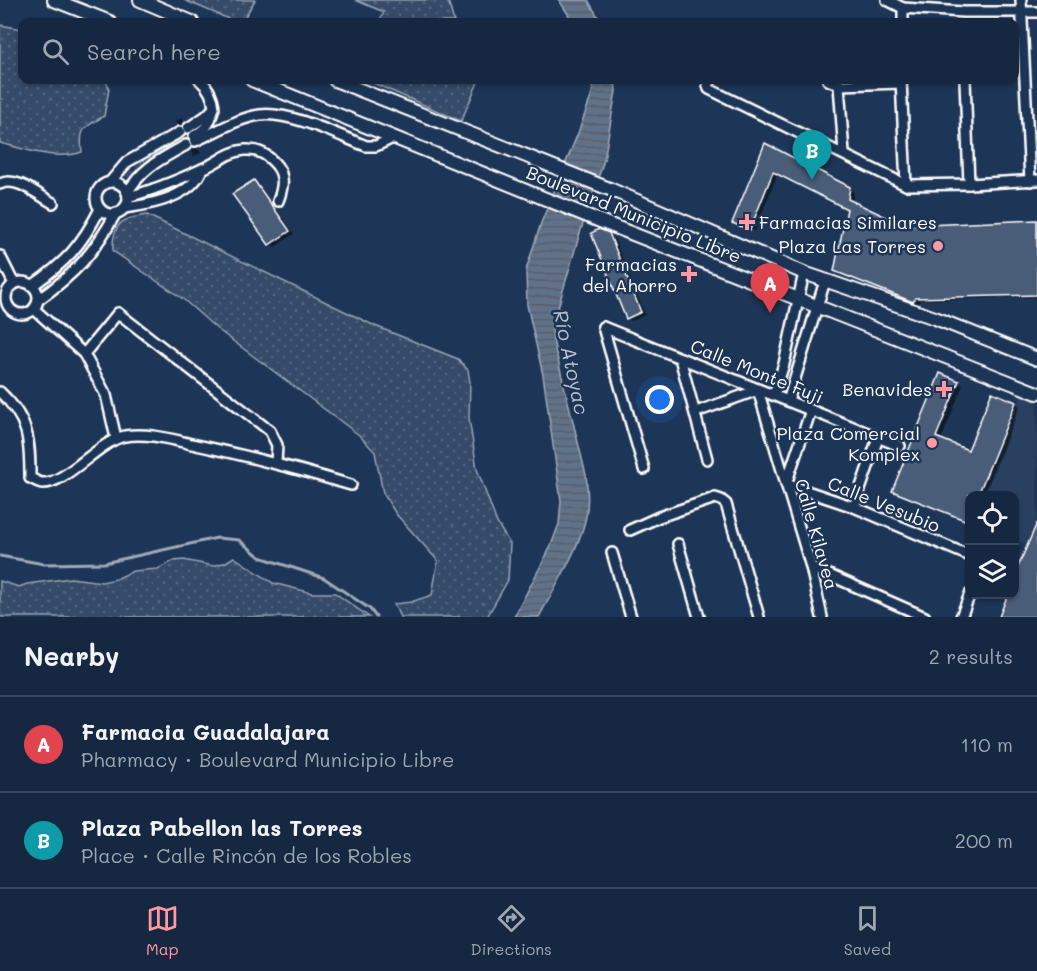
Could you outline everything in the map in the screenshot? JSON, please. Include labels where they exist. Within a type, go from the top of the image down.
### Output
[{"type":"main road","points":[[54,0],[93,18]]},
{"type":"main road","points":[[140,0],[183,18]]},
{"type":"main road","name":"Boulevard Municipio Libre","points":[[262,84],[600,221],[1037,393]]},
{"type":"main road","name":"Boulevard Municipio Libre","points":[[345,84],[612,190],[825,282],[934,318],[1037,359]]},
{"type":"street","points":[[887,0],[903,8],[963,12],[1037,12]]},
{"type":"street","points":[[709,84],[709,89],[906,185],[1034,181],[1021,0]]},
{"type":"street","points":[[903,8],[903,18]]},
{"type":"street","points":[[963,12],[963,18]]},
{"type":"street","points":[[38,300],[33,286],[25,282],[14,284],[3,296],[10,309],[17,314],[26,314],[34,309],[38,300],[61,284],[87,259],[120,211],[137,177],[189,136],[198,122],[214,108],[211,94],[203,84]]},
{"type":"street","points":[[844,153],[840,85],[855,84]]},
{"type":"street","points":[[901,84],[906,185]]},
{"type":"street","points":[[965,84],[969,184]]},
{"type":"street","points":[[110,182],[127,162],[189,136],[248,118],[274,114],[285,116],[366,146],[376,146],[395,137]]},
{"type":"street","points":[[127,195],[153,190],[202,169],[236,151],[256,150],[267,155],[281,172],[282,191],[278,201]]},
{"type":"street","points":[[127,195],[123,186],[110,182],[103,184],[96,196],[100,209],[107,213],[156,203],[191,187],[198,180],[202,169]]},
{"type":"street","points":[[142,173],[142,182],[148,189],[153,190]]},
{"type":"street","points":[[0,184],[7,181],[15,182],[53,203]]},
{"type":"street","points":[[33,286],[71,255],[88,232],[100,209]]},
{"type":"street","points":[[0,256],[14,284]]},
{"type":"street","points":[[774,395],[804,273]]},
{"type":"street","points":[[788,401],[825,282]]},
{"type":"street","points":[[0,315],[10,309]]},
{"type":"street","points":[[34,309],[84,354],[106,395],[116,438]]},
{"type":"street","points":[[84,354],[118,313],[270,432],[277,445],[276,463]]},
{"type":"street","name":"Calle Monte Fuji","points":[[644,470],[603,327],[900,446]]},
{"type":"street","points":[[680,358],[707,459]]},
{"type":"street","points":[[696,412],[758,390]]},
{"type":"street","name":"Calle Kilavea","points":[[758,390],[811,567],[822,617]]},
{"type":"street","points":[[0,392],[11,402],[25,424],[30,443],[30,478],[42,483],[54,481],[116,438],[132,435],[153,436],[276,463],[351,485]]},
{"type":"street","points":[[786,484],[811,410]]},
{"type":"street","points":[[854,507],[878,438]]},
{"type":"street","name":"Calle Vesubio","points":[[786,484],[854,507],[965,554]]},
{"type":"street","points":[[630,530],[659,517],[715,498],[721,500],[726,504],[759,617]]},
{"type":"street","points":[[678,544],[699,617]]},
{"type":"street","points":[[612,553],[631,617]]},
{"type":"street","points":[[811,567],[925,617]]},
{"type":"street","points":[[961,617],[968,599]]},
{"type":"shaded area","points":[[184,0],[255,0],[244,18],[227,18]]},
{"type":"shaded area","points":[[355,0],[448,0],[453,18],[381,18],[384,12]]},
{"type":"shaded area","points":[[559,0],[588,0],[599,18],[570,18]]},
{"type":"shaded area","points":[[0,25],[18,28],[18,84],[107,84],[109,89],[104,116],[84,129],[81,138],[82,152],[51,155],[0,143]]},
{"type":"shaded area","points":[[375,84],[477,84],[461,121]]},
{"type":"shaded area","points":[[593,84],[615,84],[604,160],[552,328],[586,475],[587,512],[576,548],[539,617],[514,617],[550,548],[559,524],[561,501],[543,375],[527,305],[526,270],[541,223],[592,94]]},
{"type":"shaded area","points":[[147,215],[375,326],[458,359],[468,370],[469,418],[477,469],[497,523],[510,544],[508,580],[487,617],[400,617],[394,604],[411,602],[432,595],[438,561],[396,514],[383,493],[375,452],[359,435],[217,329],[183,299],[113,251],[114,234],[120,224],[131,218]]},
{"type":"shaded area","points":[[1022,393],[1037,399],[1037,520],[1026,544],[1019,541],[1019,491],[983,491]]},
{"type":"shaded area","points":[[234,557],[273,583],[312,593],[335,593],[369,617],[0,617],[0,581],[19,587],[71,578],[102,582],[116,579],[133,571],[158,569],[173,561],[184,560],[213,566]]},
{"type":"building","name":"Plaza Las Torres","points":[[765,143],[850,187],[848,199],[905,226],[1037,220],[1037,295],[915,298],[913,302],[834,271],[847,209],[773,172],[750,230],[732,223]]},
{"type":"building","points":[[254,180],[290,231],[269,245],[232,194]]},
{"type":"building","points":[[599,229],[609,233],[641,312],[626,319],[591,233]]},
{"type":"building","name":"Plaza Comercial Komplex","points":[[940,373],[959,381],[936,437],[968,450],[992,392],[1016,402],[980,491],[965,491],[965,520],[892,491]]},
{"type":"building","points":[[1037,523],[1037,617],[999,617],[1006,599],[1019,599],[1019,564]]},
{"type":"waterway","points":[[0,556],[44,564],[104,563],[217,538],[239,540],[260,557],[324,578],[370,609],[376,617]]},
{"type":"tunnel","points":[[113,182],[193,136]]},
{"type":"place","name":"Plaza Pabellon las Torres","points":[[812,180]]},
{"type":"place","name":"Farmacias Similares","points":[[747,222]]},
{"type":"place","name":"Plaza Las Torres","points":[[938,246]]},
{"type":"place","name":"Farmacias del Ahorro","points":[[689,274]]},
{"type":"place","name":"Farmacia Guadalajara","points":[[770,313]]},
{"type":"place","name":"Benavides","points":[[944,389]]},
{"type":"place","name":"Plaza Comercial Komplex","points":[[932,443]]},
{"type":"water label","name":"Río Atoyac","points":[[572,362]]}]
